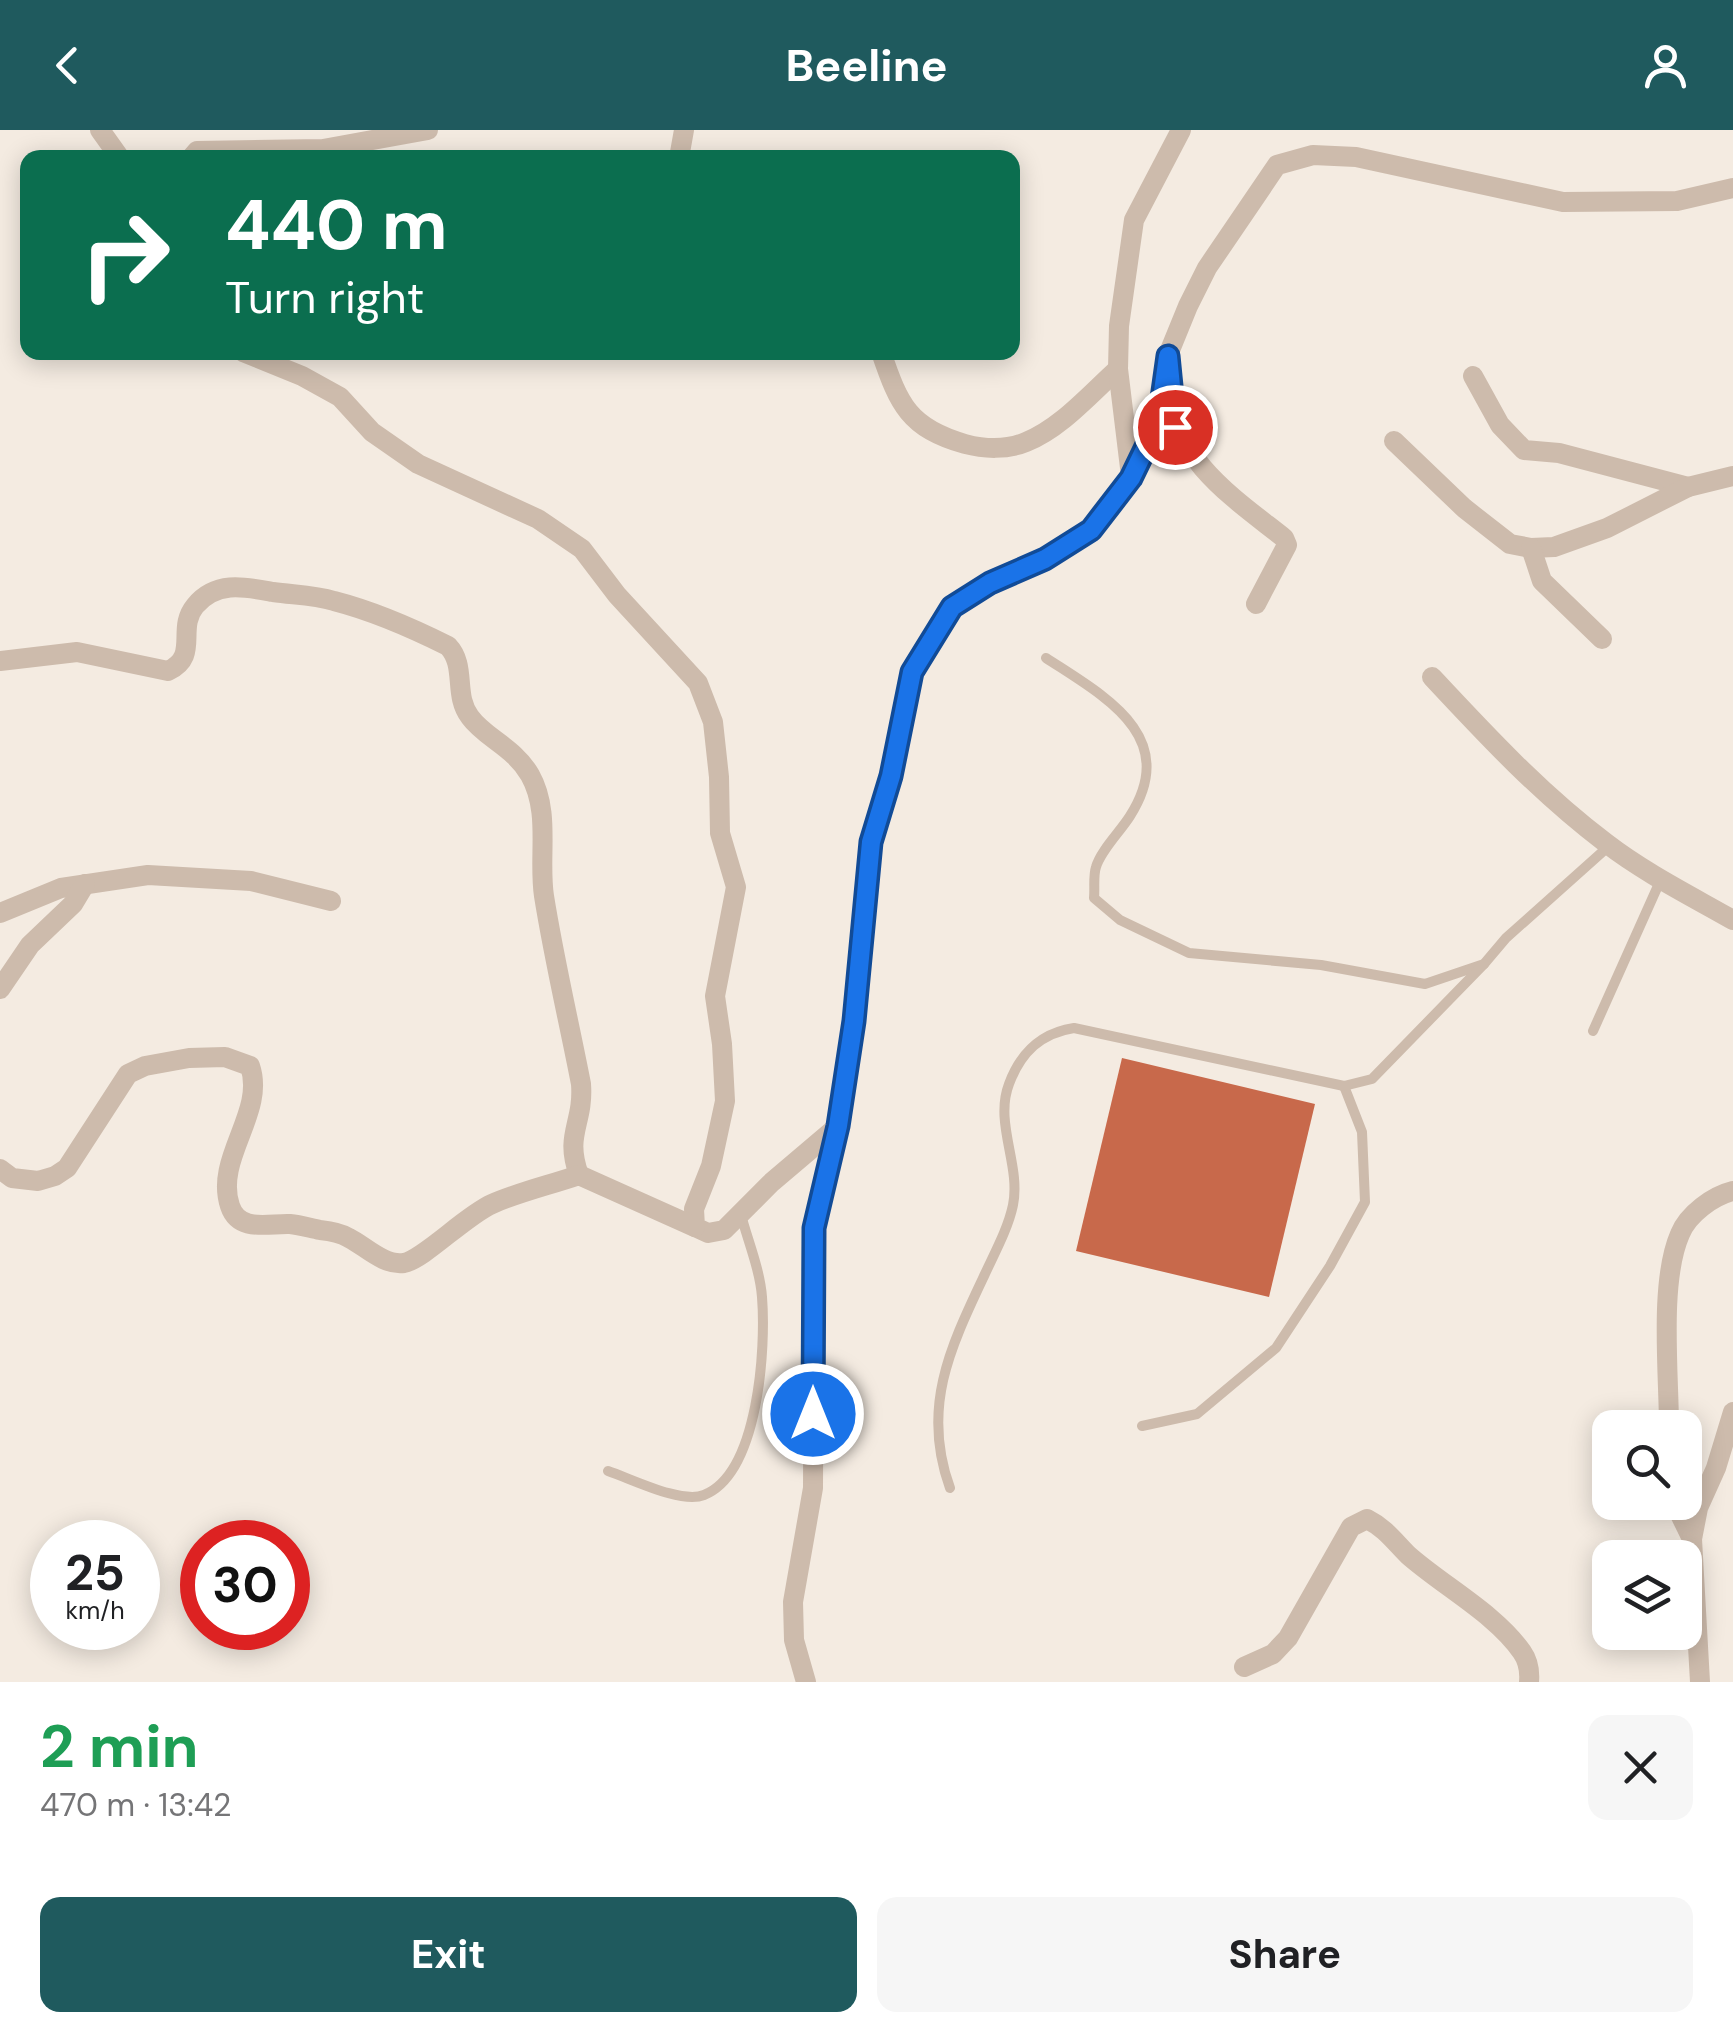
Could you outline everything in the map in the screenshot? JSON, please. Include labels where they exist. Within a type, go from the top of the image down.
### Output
[{"type":"street","points":[[322,150],[428,130]]},
{"type":"street","points":[[1131,478],[1118,369],[1119,326],[1134,220],[1181,130]]},
{"type":"street","points":[[806,1682],[794,1640],[793,1602],[813,1488],[814,1228],[838,1126],[863,943],[871,842],[891,776],[912,672],[952,607],[990,583],[1045,559],[1091,530],[1131,478],[1159,420],[1168,356],[1188,306],[1207,268],[1277,165],[1314,154],[1356,156],[1563,202],[1677,201],[1733,188]]},
{"type":"street","points":[[1168,356],[1175,427],[1212,478],[1284,538],[1287,545],[1256,604]]},
{"type":"street","points":[[263,360],[340,398],[372,432],[418,464],[538,519],[582,549],[616,595],[698,683],[713,722],[720,833],[736,886],[715,996],[724,1102],[711,1166],[694,1209],[694,1227]]},
{"type":"street","points":[[883,360],[902,405],[932,434],[985,450],[1025,443],[1060,422],[1118,369]]},
{"type":"street","points":[[1472,376],[1500,425],[1524,450],[1559,454],[1688,487]]},
{"type":"street","points":[[1394,441],[1464,508],[1510,544],[1531,548],[1554,548],[1607,528],[1688,487],[1733,476]]},
{"type":"street","points":[[1531,548],[1542,581],[1602,639]]},
{"type":"street","points":[[0,661],[77,652],[168,672],[180,666],[186,653],[188,621],[195,606],[229,586],[336,601],[448,646],[458,656],[463,702],[470,718],[513,753],[537,790],[544,893],[581,1084],[581,1107],[570,1144],[579,1176]]},
{"type":"street","points":[[1432,676],[1540,789],[1609,846],[1733,920]]},
{"type":"street","points":[[0,913],[62,888],[148,875],[250,881],[331,901]]},
{"type":"street","points":[[0,990],[30,946],[73,904],[86,884]]},
{"type":"street","points":[[0,1170],[23,1181],[55,1176],[79,1153],[128,1074],[168,1061],[224,1057],[250,1066],[255,1080],[254,1096],[228,1176],[230,1206],[244,1222],[261,1226],[289,1224],[346,1236],[384,1260],[401,1264],[420,1256],[461,1222],[492,1204],[579,1176],[708,1233],[724,1230],[838,1126]]},
{"type":"street","points":[[1670,1410],[1668,1295],[1680,1230],[1701,1207],[1733,1191]]},
{"type":"street","points":[[1700,1682],[1692,1539],[1698,1508],[1716,1468],[1733,1412]]},
{"type":"street","points":[[1244,1667],[1273,1654],[1288,1638],[1351,1527],[1367,1519],[1379,1525],[1503,1632],[1523,1653],[1530,1670],[1529,1682]]},
{"type":"street","points":[[1683,1520],[1692,1539]]},
{"type":"lane","points":[[1046,658],[1112,702],[1144,741],[1149,772],[1134,811],[1096,867],[1094,898],[1120,920],[1190,952],[1320,965],[1425,984],[1484,964]]},
{"type":"lane","points":[[950,1488],[937,1441],[937,1400],[953,1347],[1014,1203],[1014,1168],[1004,1124],[1008,1086],[1028,1050],[1052,1031],[1074,1028],[1344,1086],[1372,1078],[1506,938],[1609,846]]},
{"type":"lane","points":[[1593,1031],[1661,878]]},
{"type":"lane","points":[[1142,1426],[1196,1414],[1276,1348],[1330,1266],[1365,1202],[1362,1132],[1344,1086]]},
{"type":"lane","points":[[608,1471],[681,1496],[702,1496],[721,1484],[738,1464],[764,1352],[762,1292],[740,1214]]},
{"type":"building","points":[[1122,1058],[1315,1104],[1269,1297],[1076,1251]]},
{"type":"route","points":[[813,1414],[814,1228],[838,1126],[854,1021],[871,842],[891,776],[912,672],[952,607],[990,583],[1045,559],[1091,530],[1131,478],[1159,420],[1168,356],[1175,427]]}]
